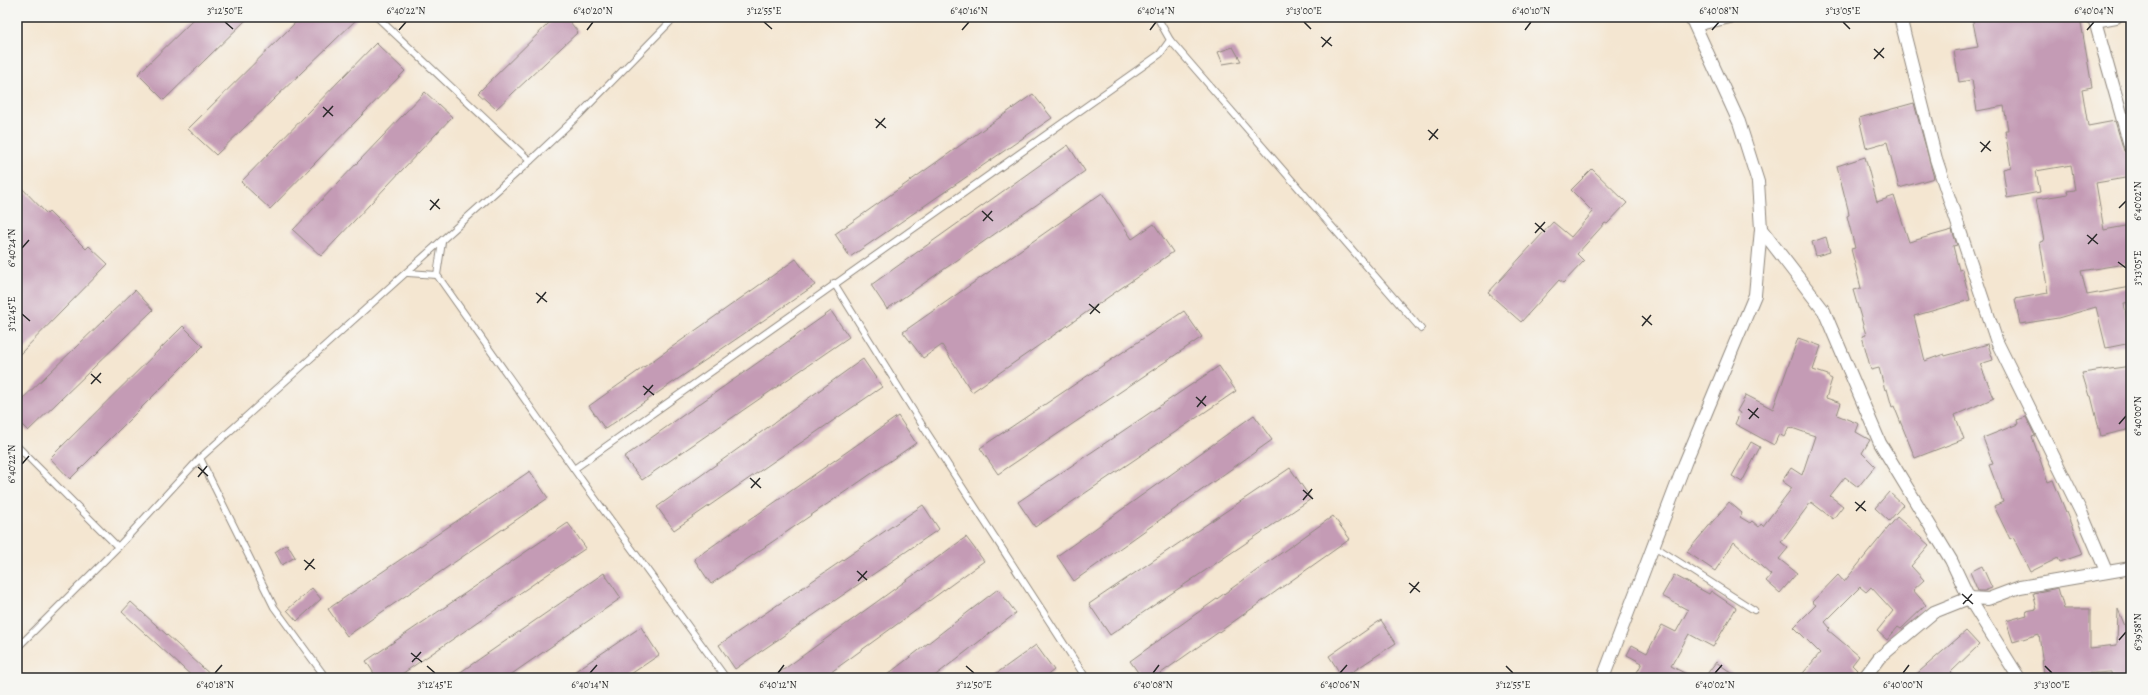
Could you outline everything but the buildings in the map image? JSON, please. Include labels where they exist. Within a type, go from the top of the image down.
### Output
[{"type":"street","points":[[1604,678],[1685,462],[1755,295],[1761,229],[1758,182],[1739,122],[1693,21],[1730,17]]},
{"type":"street","points":[[1900,17],[1936,159],[1997,342],[2081,512],[2106,571]]},
{"type":"street","points":[[2116,17],[2094,19],[2131,149]]},
{"type":"street","points":[[1761,229],[1824,311],[1880,443],[1951,560],[1969,598],[2019,678]]},
{"type":"street","points":[[1864,678],[1879,658],[1915,626],[1934,612],[1969,598],[1988,599],[2020,587],[2106,571],[2131,568]]},
{"type":"lane","points":[[377,17],[530,161]]},
{"type":"lane","points":[[17,648],[118,547],[200,458],[408,273],[581,114],[675,17]]},
{"type":"lane","points":[[1157,17],[1170,40],[1421,329]]},
{"type":"lane","points":[[574,469],[834,283],[1096,101],[1160,54],[1170,40]]},
{"type":"lane","points":[[442,242],[437,275],[574,469],[726,678]]},
{"type":"lane","points":[[408,273],[437,275]]},
{"type":"lane","points":[[834,283],[928,435],[1086,678]]},
{"type":"lane","points":[[17,446],[118,547]]},
{"type":"lane","points":[[200,458],[274,607],[326,678]]},
{"type":"lane","points":[[1654,546],[1754,610]]}]
